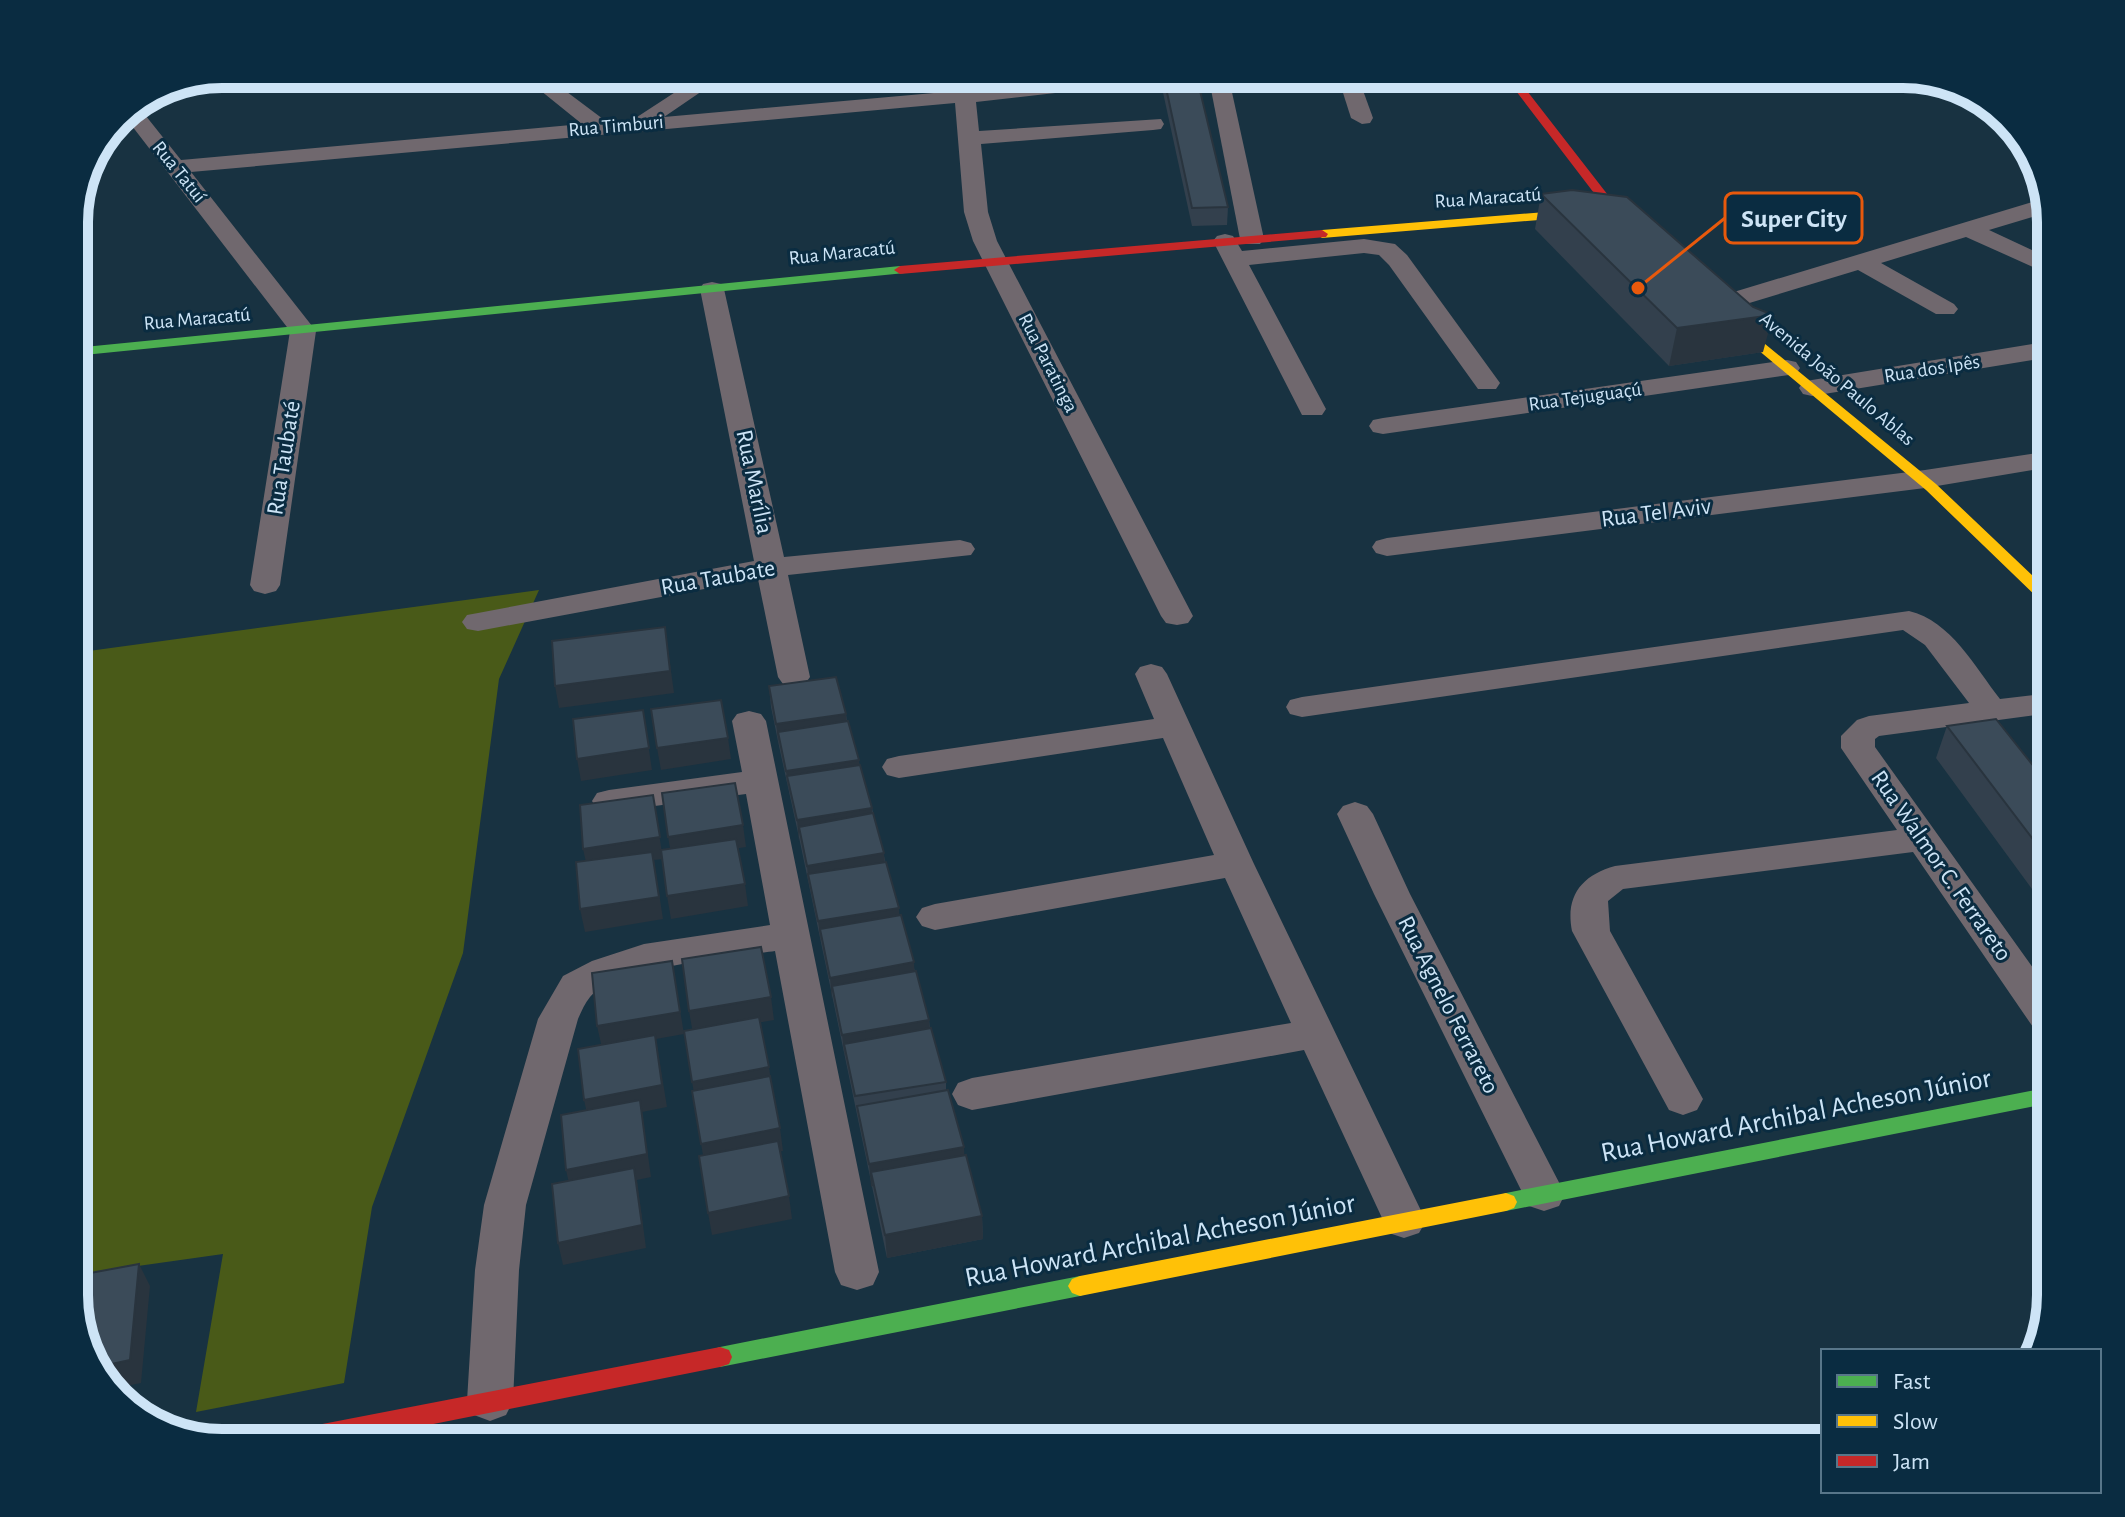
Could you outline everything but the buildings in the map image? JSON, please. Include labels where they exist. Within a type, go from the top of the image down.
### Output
[{"type":"street","points":[[548,88],[600,127]]},
{"type":"street","points":[[636,124],[694,88]]},
{"type":"street","name":"Rua Timburi","points":[[174,167],[1057,88]]},
{"type":"street","points":[[1221,88],[1252,239]]},
{"type":"street","points":[[1352,88],[1362,118]]},
{"type":"street","points":[[1519,88],[1614,211],[1640,237]]},
{"type":"street","name":"Rua Paratinga","points":[[965,95],[976,212],[985,241],[1177,616]]},
{"type":"street","name":"Rua Tatuí","points":[[137,119],[230,233],[303,331]]},
{"type":"street","points":[[969,138],[1153,124]]},
{"type":"street","points":[[1708,301],[1861,262],[2036,208]]},
{"type":"street","name":"Rua Maracatú","points":[[88,351],[995,260],[1229,250],[1252,239],[1614,211]]},
{"type":"street","points":[[1968,229],[2037,261]]},
{"type":"street","points":[[1312,409],[1229,250],[1364,246],[1386,249],[1398,260],[1487,383]]},
{"type":"street","points":[[1861,262],[1945,309]]},
{"type":"street","name":"Rua Marília","points":[[712,289],[794,677]]},
{"type":"street","name":"Avenida João Paulo Ablas","points":[[1708,301],[1925,479],[2037,587]]},
{"type":"street","name":"Rua Taubaté","points":[[265,585],[303,331]]},
{"type":"street","name":"Rua dos Ipês","points":[[1812,388],[2037,351]]},
{"type":"street","name":"Rua Tejuguaçú","points":[[1383,426],[1787,368]]},
{"type":"street","name":"Rua Tel Aviv","points":[[1387,547],[1925,479],[2037,461]]},
{"type":"street","name":"Rua Taubate","points":[[478,622],[773,567],[960,549]]},
{"type":"street","points":[[1302,707],[1909,620],[1936,638],[1992,711],[2037,705]]},
{"type":"street","points":[[1151,674],[1236,864],[1404,1221]]},
{"type":"street","name":"Rua Walmor C. Ferrareto","points":[[1992,711],[1869,727],[1858,736],[1858,748],[2037,1003]]},
{"type":"street","points":[[749,721],[857,1272]]},
{"type":"street","points":[[899,767],[1175,726]]},
{"type":"street","points":[[590,804],[759,781]]},
{"type":"street","name":"Rua Agnelo Ferrareto","points":[[1355,814],[1392,894],[1544,1194]]},
{"type":"street","points":[[1683,1099],[1591,931],[1586,913],[1588,899],[1602,885],[1615,878],[1922,839]]},
{"type":"street","points":[[935,917],[1236,864]]},
{"type":"street","points":[[490,1401],[497,1270],[505,1205],[558,1019],[577,986],[605,971],[644,958],[791,935]]},
{"type":"street","points":[[972,1094],[1315,1033]]},
{"type":"street","name":"Rua Howard Archibal Acheson Júnior","points":[[351,1429],[2037,1098]]},
{"type":"green space","points":[[539,590],[499,679],[463,953],[372,1207],[344,1383],[196,1412],[223,1254],[88,1273],[88,651]]},
{"type":"traffic: fast","points":[[88,351],[900,270]]},
{"type":"traffic: fast","points":[[1506,1202],[2037,1098]]},
{"type":"traffic: fast","points":[[720,1357],[1080,1286]]},
{"type":"traffic: slow","points":[[1322,234],[1596,212]]},
{"type":"traffic: slow","points":[[1720,311],[1931,487],[2037,589]]},
{"type":"traffic: slow","points":[[1080,1286],[1506,1202]]},
{"type":"traffic: jam","points":[[1519,88],[1614,211],[1631,228]]},
{"type":"traffic: jam","points":[[900,270],[1322,234]]},
{"type":"traffic: jam","points":[[352,1429],[720,1357]]},
{"type":"place","name":"Super City","points":[[1638,288]]}]
